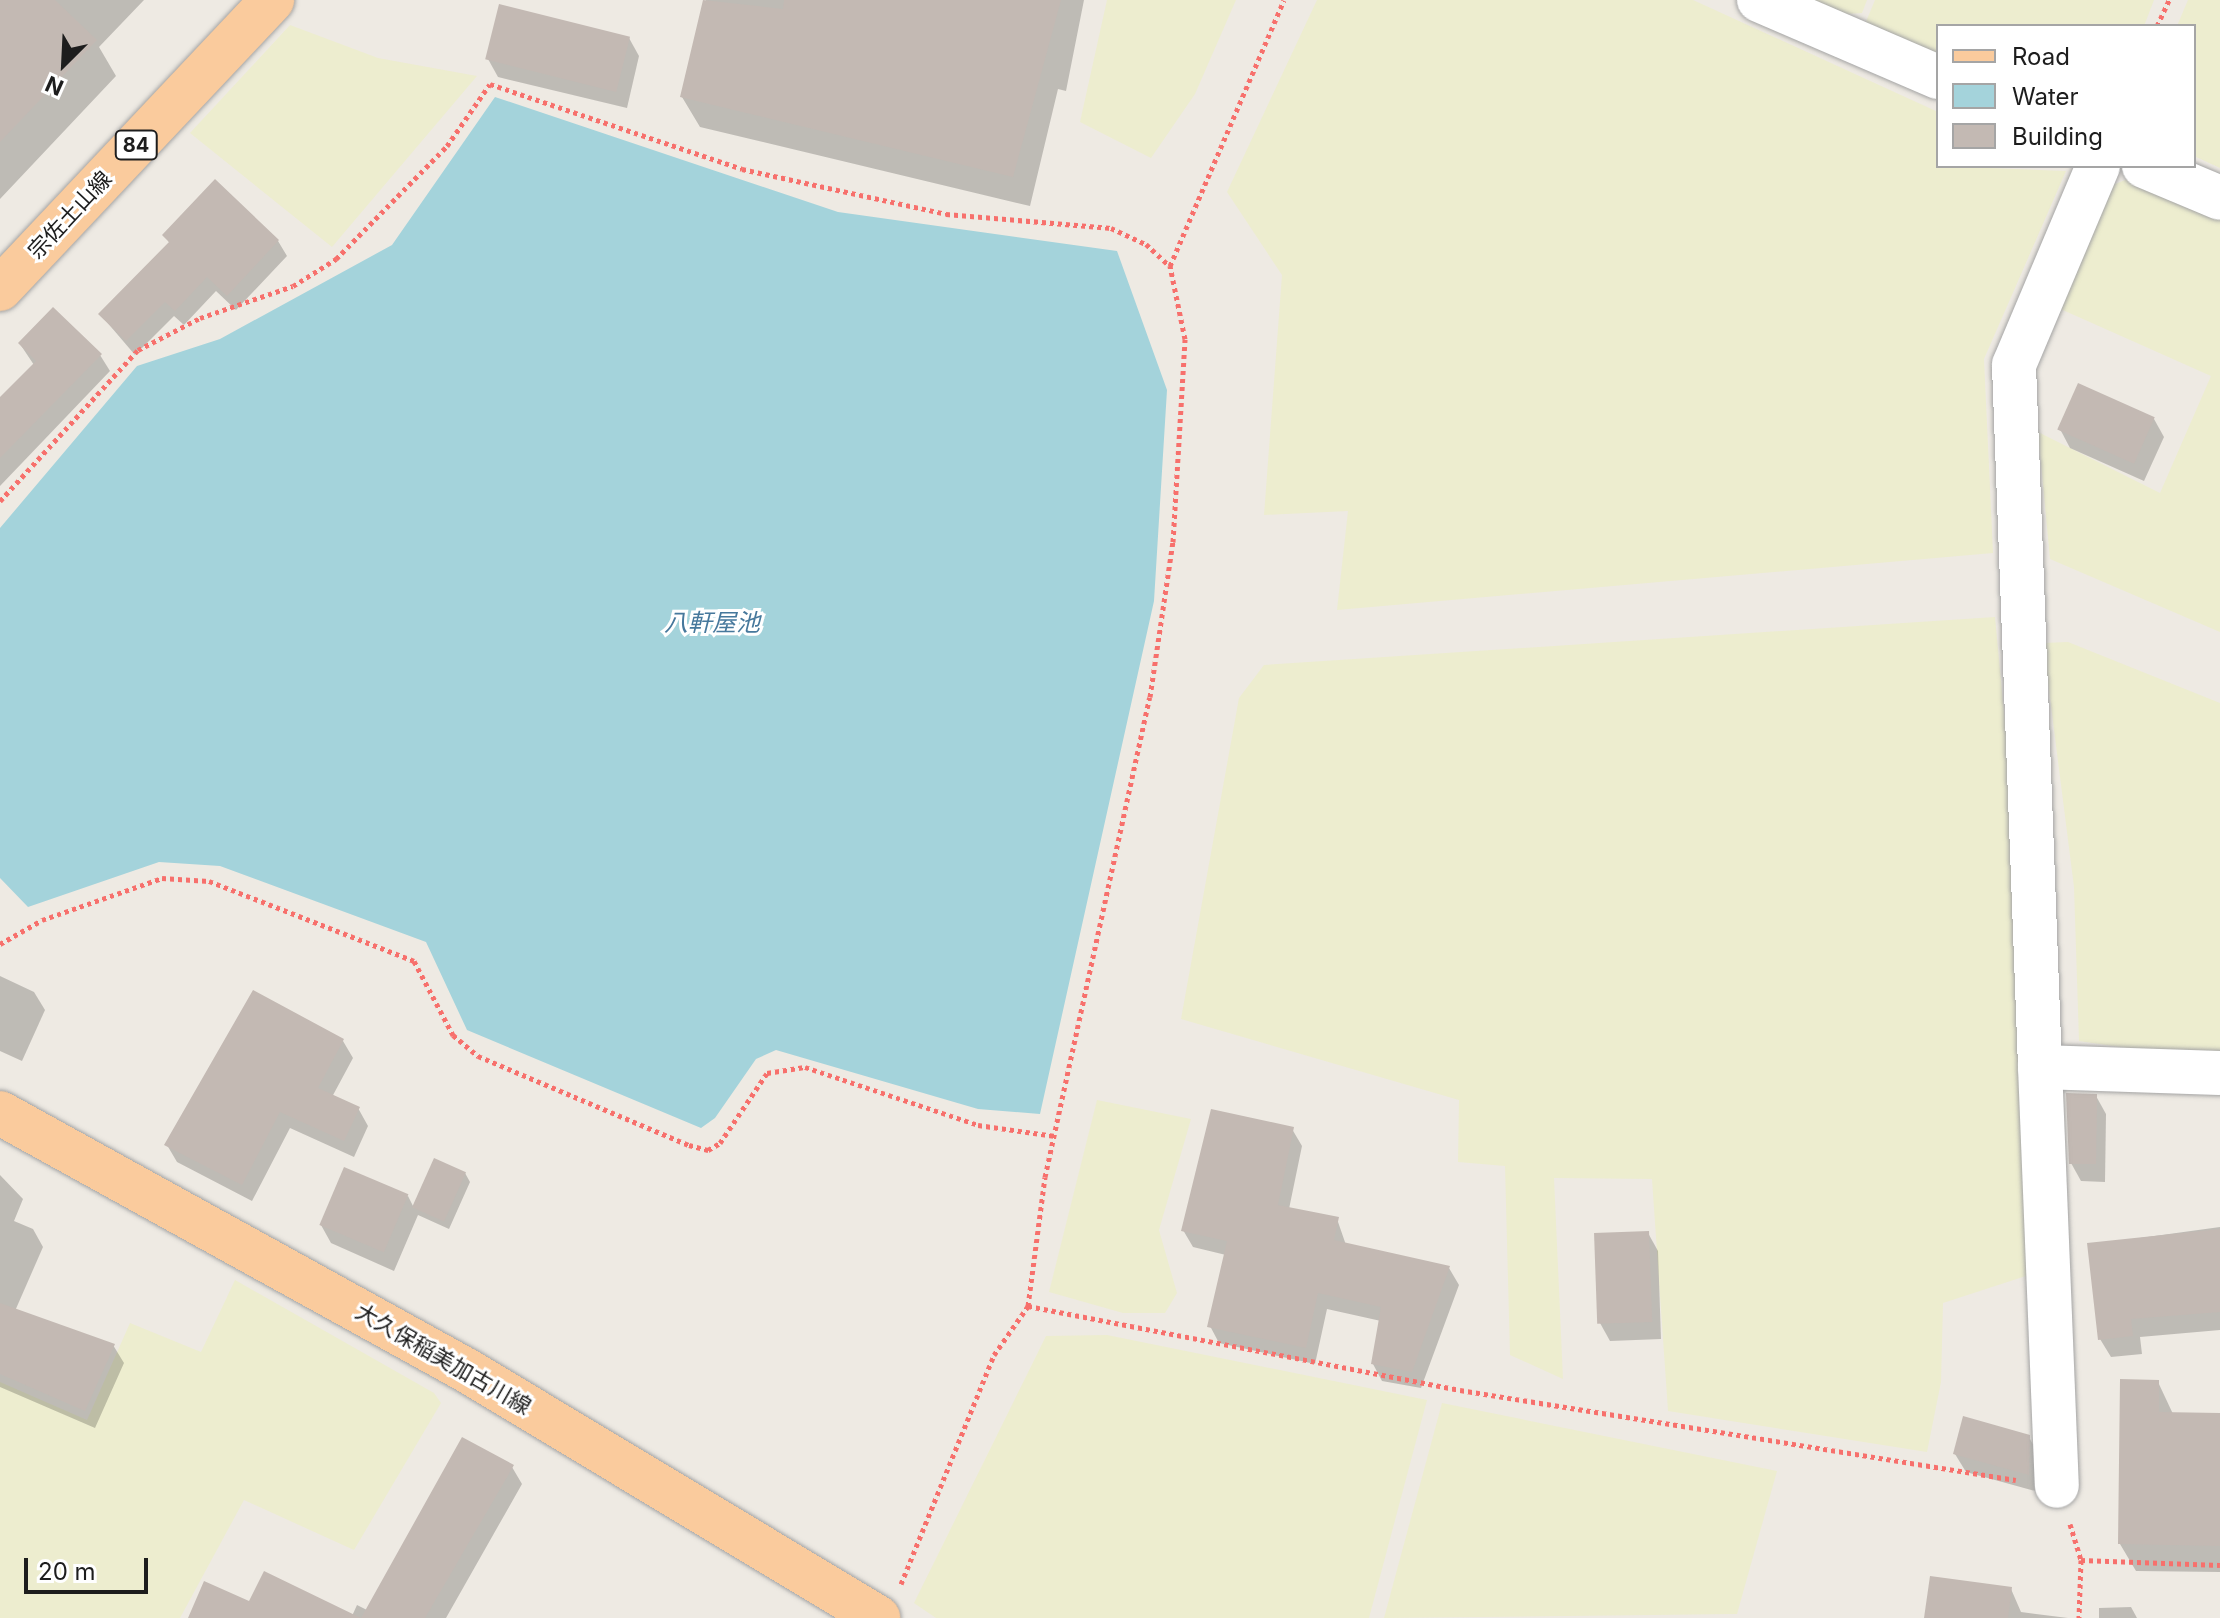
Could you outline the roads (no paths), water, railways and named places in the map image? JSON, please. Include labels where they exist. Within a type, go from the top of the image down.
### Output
[{"type":"main road","name":"宗佐土山線","points":[[0,289],[272,0]]},
{"type":"main road","name":"大久保稲美加古川線","points":[[0,1113],[888,1603]]},
{"type":"street","points":[[1759,0],[1936,76]]},
{"type":"street","points":[[2057,1486],[2014,365],[2097,168]]},
{"type":"street","points":[[2149,168],[2220,198]]},
{"type":"street","points":[[2040,1067],[2220,1073]]},
{"type":"water","name":"八軒屋池","points":[[495,97],[838,212],[1117,251],[1167,390],[1154,601],[1040,1114],[978,1109],[776,1050],[756,1059],[715,1118],[701,1128],[467,1030],[426,942],[220,866],[159,862],[28,907],[0,878],[0,528],[137,366],[220,339],[392,245]]}]
